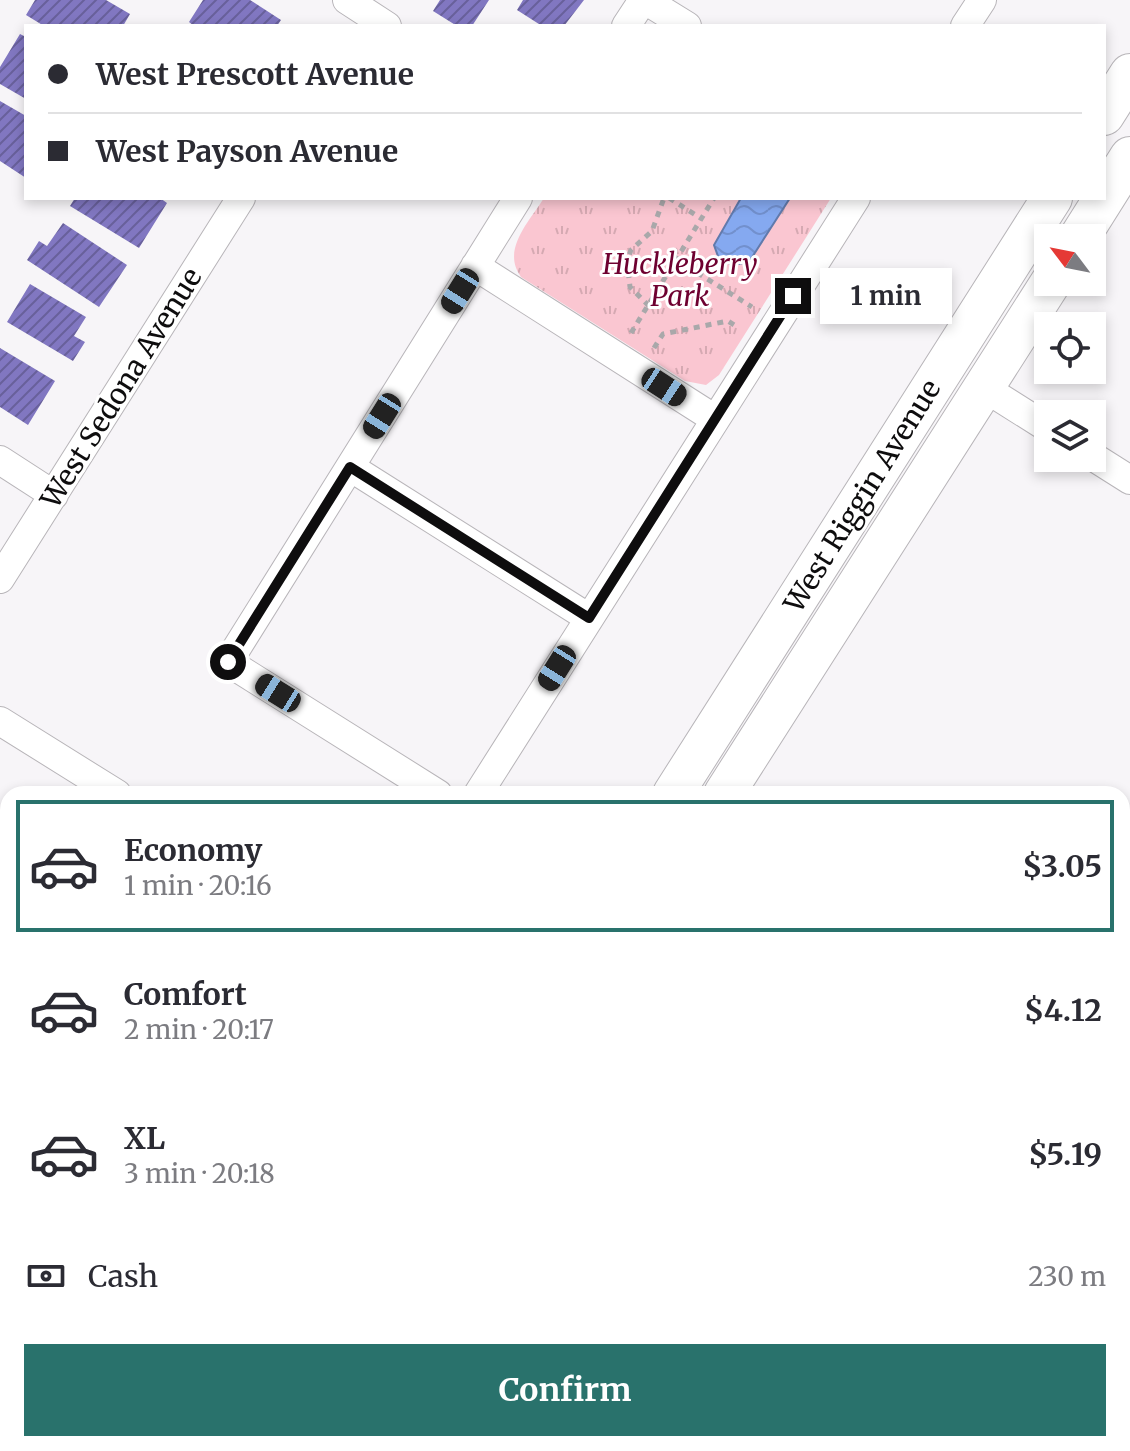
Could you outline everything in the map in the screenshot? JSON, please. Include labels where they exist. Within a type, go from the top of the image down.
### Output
[{"type":"main road","points":[[1106,112],[1130,74]]},
{"type":"main road","points":[[1106,195],[1130,157]]},
{"type":"main road","name":"West Riggin Avenue","points":[[678,786],[1051,200]]},
{"type":"main road","points":[[1088,224],[1103,200]]},
{"type":"main road","name":"West Riggin Avenue","points":[[729,786],[1042,296]]},
{"type":"street","points":[[627,24],[644,0],[684,24]]},
{"type":"street","points":[[966,24],[982,0]]},
{"type":"street","points":[[355,9],[383,24]]},
{"type":"street","name":"West Sedona Avenue","points":[[0,579],[240,200]]},
{"type":"street","points":[[425,786],[228,662],[517,200]]},
{"type":"street","points":[[483,786],[855,200]]},
{"type":"street","points":[[475,266],[715,419]]},
{"type":"street","points":[[983,387],[1034,419]]},
{"type":"street","points":[[0,460],[54,495]]},
{"type":"street","points":[[1106,465],[1130,480]]},
{"type":"street","points":[[350,467],[589,618]]},
{"type":"street","points":[[0,721],[104,786]]},
{"type":"path","points":[[649,306],[630,287],[627,261],[631,250],[652,231],[665,200]]},
{"type":"path","points":[[669,200],[702,219]]},
{"type":"path","points":[[631,333],[713,200]]},
{"type":"path","points":[[677,260],[752,307]]},
{"type":"path","points":[[654,348],[663,334],[728,321],[739,328]]},
{"type":"green space","name":"Huckleberry Park","points":[[543,200],[830,200],[719,375],[706,385],[685,381],[521,277],[514,257],[525,226]]},
{"type":"water","points":[[740,200],[789,200],[749,262],[733,265],[719,259],[714,245]]},
{"type":"building","points":[[35,0],[106,0],[130,14],[124,24],[41,24],[26,15]]},
{"type":"building","points":[[203,0],[250,0],[281,20],[278,24],[189,22]]},
{"type":"building","points":[[440,0],[489,0],[473,24],[454,24],[433,11]]},
{"type":"building","points":[[523,0],[584,0],[566,24],[539,24],[517,10]]},
{"type":"building","points":[[20,34],[24,36],[24,98],[0,84],[0,67]]},
{"type":"building","points":[[0,101],[24,115],[24,177],[0,161]]},
{"type":"building","points":[[74,200],[163,200],[167,203],[139,248],[70,206]]},
{"type":"building","points":[[63,223],[127,265],[99,307],[27,260],[39,241],[47,246]]},
{"type":"building","points":[[30,284],[86,317],[74,336],[85,342],[73,361],[7,322]]},
{"type":"building","points":[[0,348],[55,381],[28,425],[0,407]]},
{"type":"route","points":[[228,662],[350,467],[589,618],[793,296]]}]
